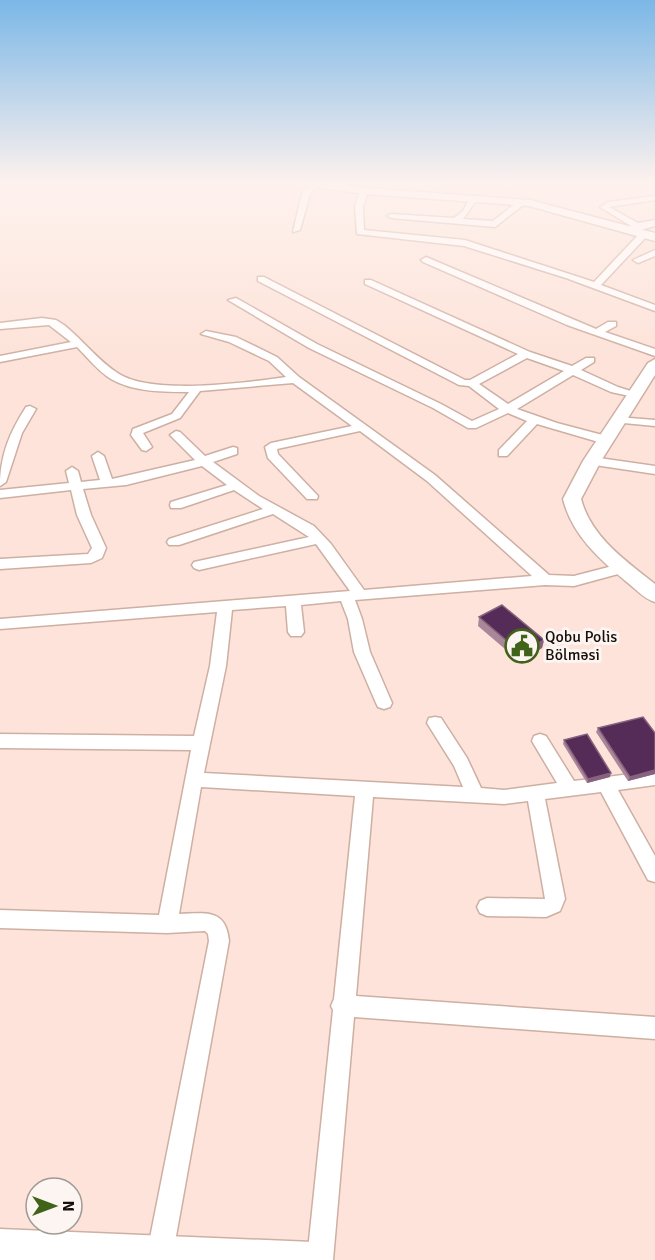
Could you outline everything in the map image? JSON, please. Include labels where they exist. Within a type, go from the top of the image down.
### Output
[{"type":"street","points":[[454,242],[465,243],[655,308]]},
{"type":"street","points":[[595,286],[633,242]]},
{"type":"street","points":[[638,260],[655,253]]},
{"type":"street","points":[[426,260],[596,333],[655,353]]},
{"type":"street","points":[[261,279],[463,383],[472,383],[526,354]]},
{"type":"street","points":[[368,282],[526,354],[572,370],[615,390],[634,394]]},
{"type":"street","points":[[233,300],[313,346],[437,406],[466,424],[477,426],[590,360]]},
{"type":"street","points":[[0,326],[49,321],[56,324],[118,378],[132,384],[197,388],[251,386],[295,379]]},
{"type":"street","points":[[596,333],[612,324]]},
{"type":"street","points":[[206,334],[232,339],[263,353],[431,478],[545,580]]},
{"type":"street","points":[[0,358],[77,344]]},
{"type":"street","points":[[655,363],[617,420],[574,492],[573,508],[576,517],[588,533],[655,595]]},
{"type":"street","points":[[472,383],[510,408],[535,419],[606,440]]},
{"type":"street","points":[[146,447],[136,435],[137,431],[176,416],[197,388]]},
{"type":"street","points":[[0,482],[16,433],[30,409]]},
{"type":"street","points":[[503,453],[535,419]]},
{"type":"street","points":[[617,420],[655,423]]},
{"type":"street","points":[[312,496],[272,454],[271,447],[363,427]]},
{"type":"street","points":[[176,435],[202,460],[235,486],[273,510],[294,519],[319,539],[353,595],[354,619],[362,652],[384,703]]},
{"type":"street","points":[[0,494],[76,488],[171,472],[233,451]]},
{"type":"street","points":[[98,456],[107,483]]},
{"type":"street","points":[[592,461],[655,470]]},
{"type":"street","points":[[0,564],[91,558],[97,555],[99,548],[84,515],[72,471]]},
{"type":"street","points":[[176,505],[235,486]]},
{"type":"street","points":[[174,542],[273,510]]},
{"type":"street","points":[[199,566],[319,539]]},
{"type":"street","points":[[0,624],[545,580],[574,581],[624,568]]},
{"type":"street","points":[[293,601],[296,632]]},
{"type":"street","points":[[167,924],[218,666],[225,606]]},
{"type":"street","points":[[435,723],[461,763],[476,796]]},
{"type":"street","points":[[0,741],[201,743]]},
{"type":"street","points":[[540,741],[570,789]]},
{"type":"street","points":[[196,780],[476,796],[535,794],[655,778]]},
{"type":"street","points":[[606,785],[655,874]]},
{"type":"street","points":[[320,1260],[342,1006],[365,789]]},
{"type":"street","points":[[487,907],[546,908],[553,905],[555,899],[535,794]]},
{"type":"street","points":[[0,919],[167,924],[209,922],[218,930],[219,941],[160,1253]]},
{"type":"street","points":[[342,1006],[655,1028]]},
{"type":"street","points":[[0,1246],[95,1255],[160,1253],[313,1260]]},
{"type":"building","points":[[502,605],[544,640],[521,653],[479,617]]},
{"type":"building","points":[[643,717],[655,733],[655,770],[630,777],[598,728]]},
{"type":"building","points":[[587,734],[611,773],[588,779],[564,740]]},
{"type":"place","name":"Qobu Polis Bölməsi","points":[[522,646]]}]
